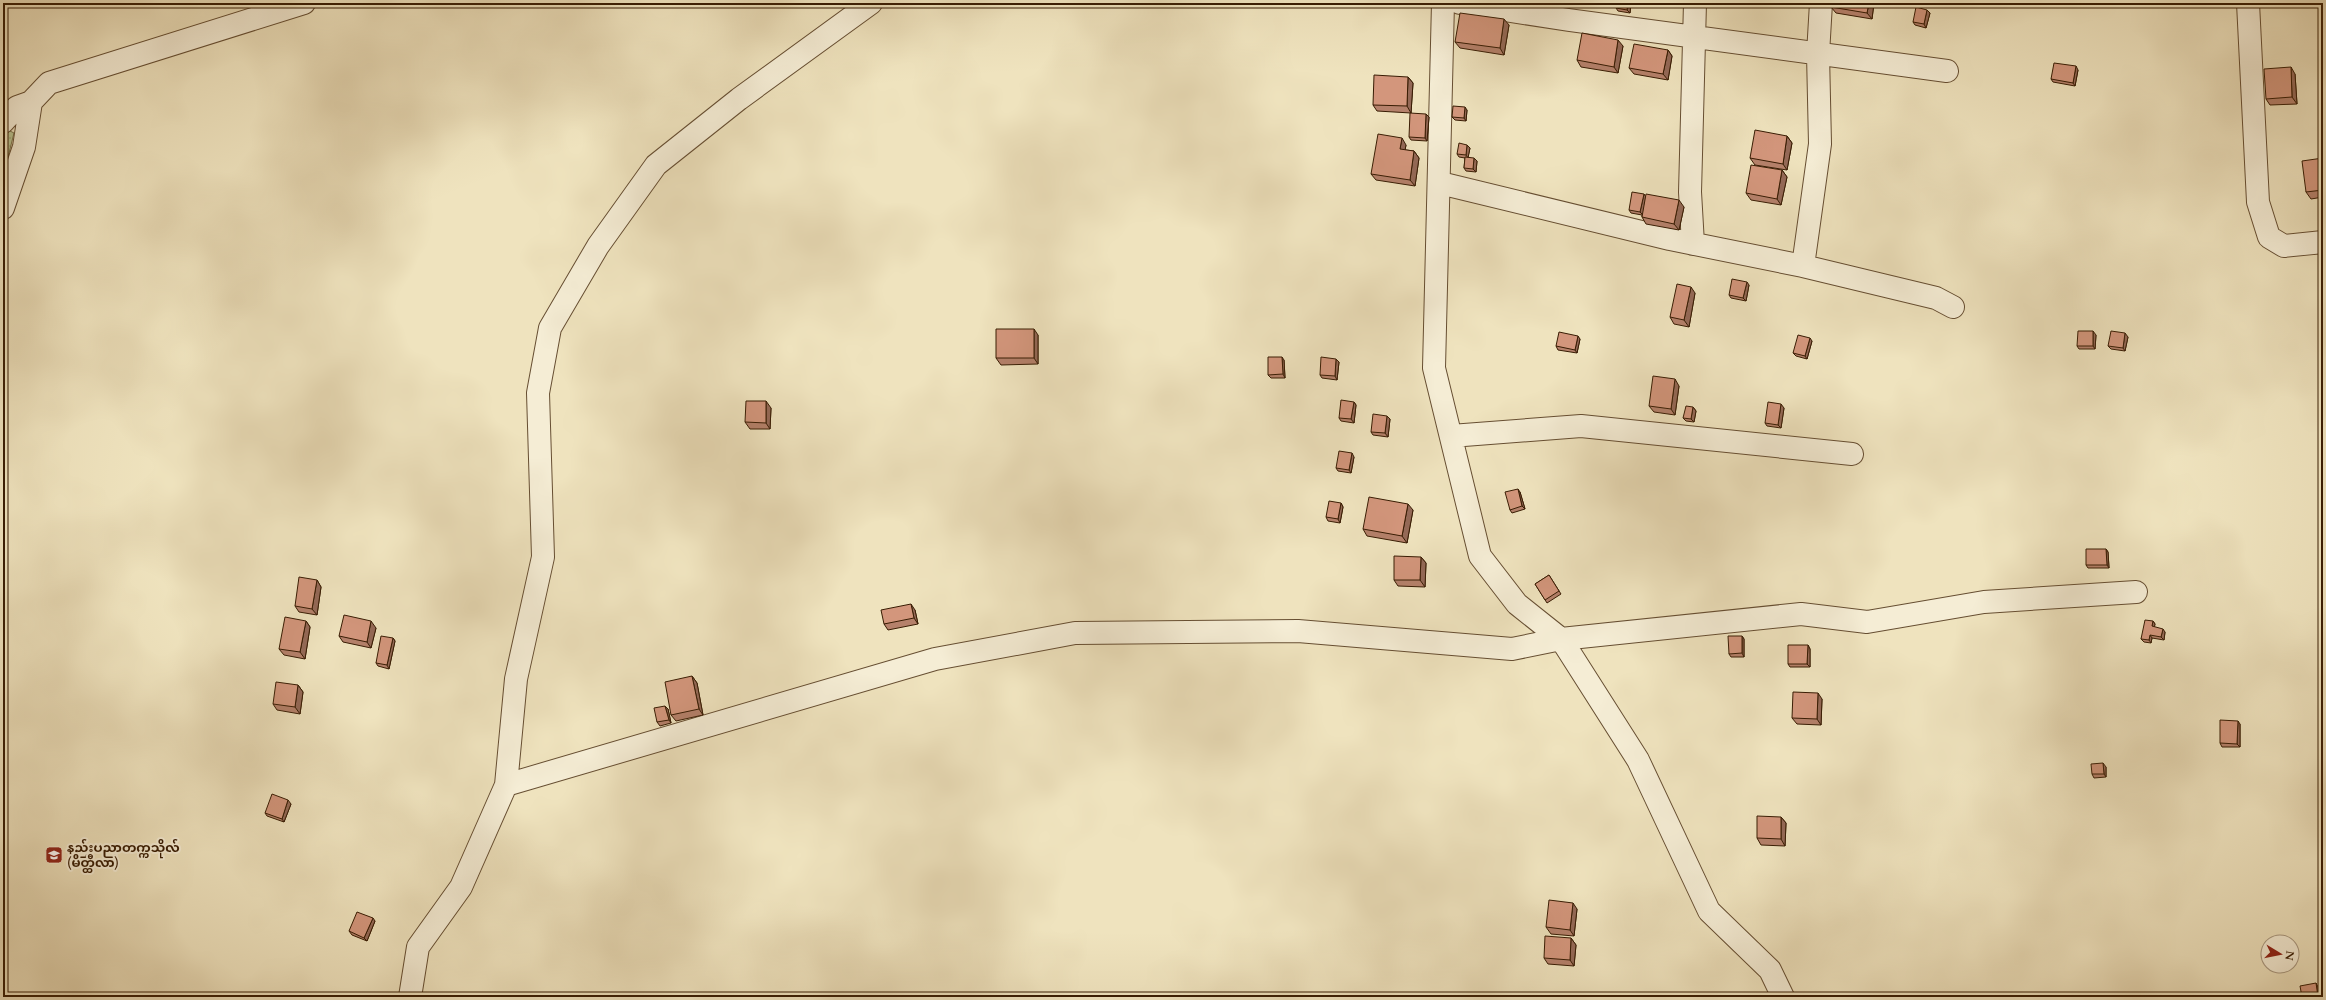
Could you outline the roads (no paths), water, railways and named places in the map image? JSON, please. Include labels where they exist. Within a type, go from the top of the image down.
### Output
[{"type":"street","points":[[3,122],[17,107],[31,102],[49,83],[304,3]]},
{"type":"street","points":[[410,997],[418,947],[461,887],[506,786],[516,679],[543,557],[538,393],[550,328],[598,246],[656,165],[739,99],[871,3]]},
{"type":"street","points":[[1443,3],[1440,183],[1434,368],[1480,556],[1517,604],[1561,639],[1638,760],[1709,911],[1770,970],[1783,997]]},
{"type":"street","points":[[1460,3],[1569,12],[1696,37],[1947,71]]},
{"type":"street","points":[[1693,244],[1690,192],[1696,37],[1695,3]]},
{"type":"street","points":[[1803,266],[1820,144],[1818,54],[1821,3]]},
{"type":"street","points":[[2248,3],[2258,202],[2269,237],[2284,246],[2323,242]]},
{"type":"street","points":[[3,208],[24,147],[31,102]]},
{"type":"street","points":[[1440,183],[1693,244],[1803,266],[1936,298],[1953,307]]},
{"type":"street","points":[[1451,436],[1581,426],[1852,454]]},
{"type":"street","points":[[506,786],[935,659],[1075,633],[1298,631],[1512,649],[1561,639],[1802,614],[1867,622],[1984,602],[2136,592]]},
{"type":"place","name":"နည်းပညာတက္ကသိုလ် (မိတ္ထီလာ)","points":[[54,855]]}]
